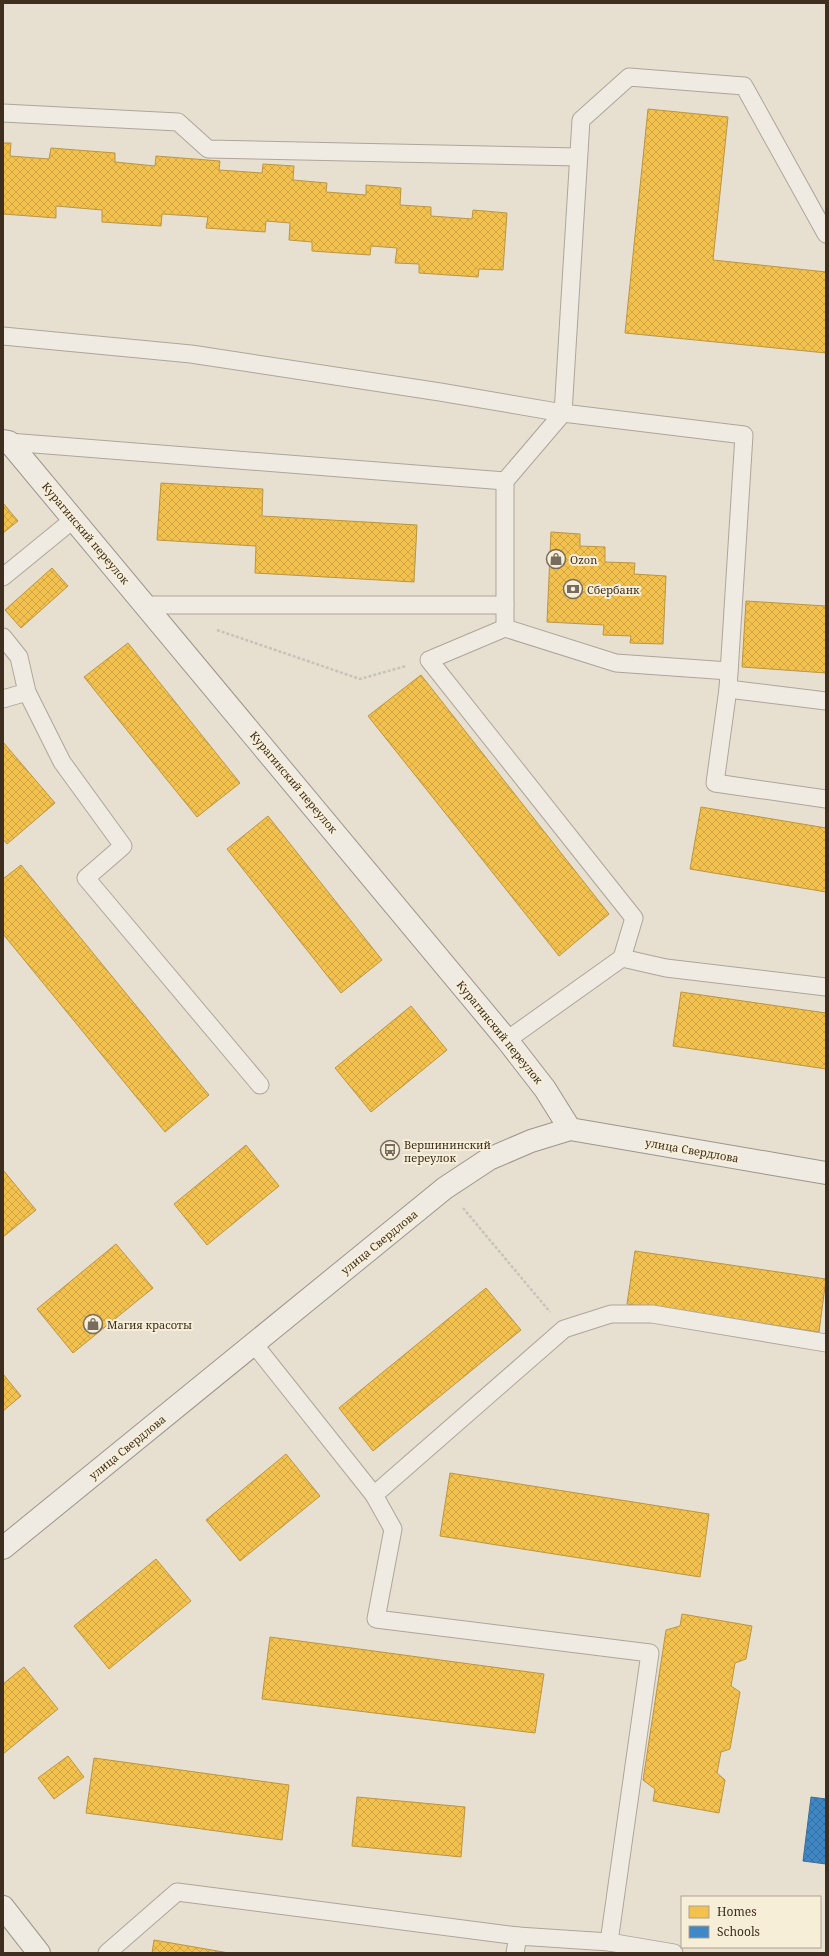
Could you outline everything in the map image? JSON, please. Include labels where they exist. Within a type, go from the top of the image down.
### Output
[{"type":"street","name":"Курагинский переулок","points":[[6,441],[147,606],[507,1040],[545,1089],[570,1129]]},
{"type":"street","name":"улица Свердлова","points":[[3,1548],[445,1188],[489,1159],[531,1141],[570,1129],[826,1173]]},
{"type":"street","points":[[3,1907],[40,1953]]},
{"type":"lane","points":[[505,628],[505,481],[563,413],[581,120],[629,77],[744,86],[826,234]]},
{"type":"lane","points":[[3,113],[178,122],[208,149],[578,157]]},
{"type":"lane","points":[[3,336],[191,354],[440,392],[563,413],[744,435],[728,689],[715,783],[826,799]]},
{"type":"lane","points":[[6,441],[505,481]]},
{"type":"lane","points":[[3,577],[74,519]]},
{"type":"lane","points":[[147,606],[505,604]]},
{"type":"lane","points":[[507,1040],[622,958],[634,918],[429,660],[505,628],[616,663],[729,671]]},
{"type":"lane","points":[[3,637],[20,657],[27,692],[62,762],[123,846],[86,878],[260,1085]]},
{"type":"lane","points":[[728,689],[826,701]]},
{"type":"lane","points":[[3,699],[27,692]]},
{"type":"lane","points":[[622,958],[666,968],[826,987]]},
{"type":"lane","points":[[374,1495],[564,1329],[611,1314],[652,1314],[826,1343]]},
{"type":"lane","points":[[254,1344],[374,1495],[392,1529],[376,1619],[650,1654],[609,1942]]},
{"type":"lane","points":[[107,1953],[177,1892],[518,1936],[609,1942],[674,1953]]},
{"type":"lane","points":[[515,1953],[518,1936]]},
{"type":"path","points":[[213,628],[360,679],[429,660]]},
{"type":"path","points":[[445,1188],[564,1329]]},
{"type":"building: Homes","points":[[648,109],[728,117],[713,260],[826,272],[826,353],[625,333]]},
{"type":"building: Homes","points":[[3,143],[11,143],[10,156],[49,159],[51,148],[115,153],[115,162],[155,166],[156,156],[220,161],[219,170],[262,173],[263,164],[294,166],[293,180],[327,183],[326,192],[366,195],[366,185],[401,188],[400,205],[431,207],[431,216],[472,219],[473,210],[507,213],[503,270],[479,269],[478,277],[419,273],[419,264],[395,263],[397,248],[371,246],[370,255],[312,251],[312,242],[289,240],[290,223],[266,221],[265,232],[206,228],[208,217],[162,214],[161,226],[102,222],[102,210],[56,206],[56,218],[3,214]]},
{"type":"building: Homes","points":[[161,483],[263,489],[262,516],[417,525],[414,582],[255,573],[256,546],[157,540]]},
{"type":"building: Homes","points":[[3,503],[18,521],[3,533]]},
{"type":"building: Homes","points":[[551,532],[580,534],[580,546],[605,547],[605,562],[635,563],[634,574],[666,576],[663,644],[630,643],[631,636],[603,635],[604,625],[547,622]]},
{"type":"building: Homes","points":[[52,568],[68,586],[21,628],[5,610]]},
{"type":"building: Homes","points":[[746,601],[826,606],[826,673],[742,667]]},
{"type":"building: Homes","points":[[128,643],[240,783],[197,817],[84,677]]},
{"type":"building: Homes","points":[[421,675],[609,914],[559,956],[368,716]]},
{"type":"building: Homes","points":[[3,742],[55,803],[7,844],[3,839]]},
{"type":"building: Homes","points":[[701,807],[826,828],[826,892],[690,869]]},
{"type":"building: Homes","points":[[268,816],[382,960],[341,993],[227,849]]},
{"type":"building: Homes","points":[[21,865],[209,1095],[165,1132],[3,934],[3,879]]},
{"type":"building: Homes","points":[[681,992],[826,1013],[826,1069],[673,1046]]},
{"type":"building: Homes","points":[[411,1006],[447,1050],[371,1112],[335,1068]]},
{"type":"building: Homes","points":[[246,1145],[279,1186],[207,1245],[174,1204]]},
{"type":"building: Homes","points":[[3,1170],[36,1210],[3,1237]]},
{"type":"building: Homes","points":[[116,1244],[153,1288],[73,1353],[37,1309]]},
{"type":"building: Homes","points":[[635,1251],[826,1279],[819,1332],[627,1304]]},
{"type":"building: Homes","points":[[486,1288],[521,1330],[373,1451],[339,1408]]},
{"type":"building: Homes","points":[[3,1374],[21,1396],[3,1411]]},
{"type":"building: Homes","points":[[286,1454],[320,1496],[240,1561],[206,1520]]},
{"type":"building: Homes","points":[[450,1473],[709,1514],[700,1577],[440,1536]]},
{"type":"building: Homes","points":[[156,1559],[191,1601],[109,1669],[74,1626]]},
{"type":"building: Homes","points":[[682,1614],[752,1626],[746,1659],[735,1663],[731,1686],[740,1692],[730,1749],[721,1752],[717,1773],[725,1780],[719,1813],[653,1801],[655,1789],[643,1780],[666,1630],[680,1626]]},
{"type":"building: Homes","points":[[270,1637],[544,1674],[535,1733],[262,1699]]},
{"type":"building: Homes","points":[[24,1667],[58,1709],[3,1754],[3,1684]]},
{"type":"building: Homes","points":[[68,1756],[84,1777],[54,1799],[38,1778]]},
{"type":"building: Homes","points":[[94,1758],[289,1785],[282,1840],[86,1813]]},
{"type":"building: Homes","points":[[357,1797],[465,1807],[461,1857],[352,1846]]},
{"type":"building: Homes","points":[[154,1940],[229,1953],[152,1953]]},
{"type":"building: Schools","points":[[811,1797],[826,1799],[826,1864],[803,1861]]},
{"type":"place","name":"Ozon","points":[[556,559]]},
{"type":"place","name":"Сбербанк","points":[[573,589]]},
{"type":"place","name":"Вершининский переулок","points":[[390,1150]]},
{"type":"place","name":"Магия красоты","points":[[93,1324]]}]
